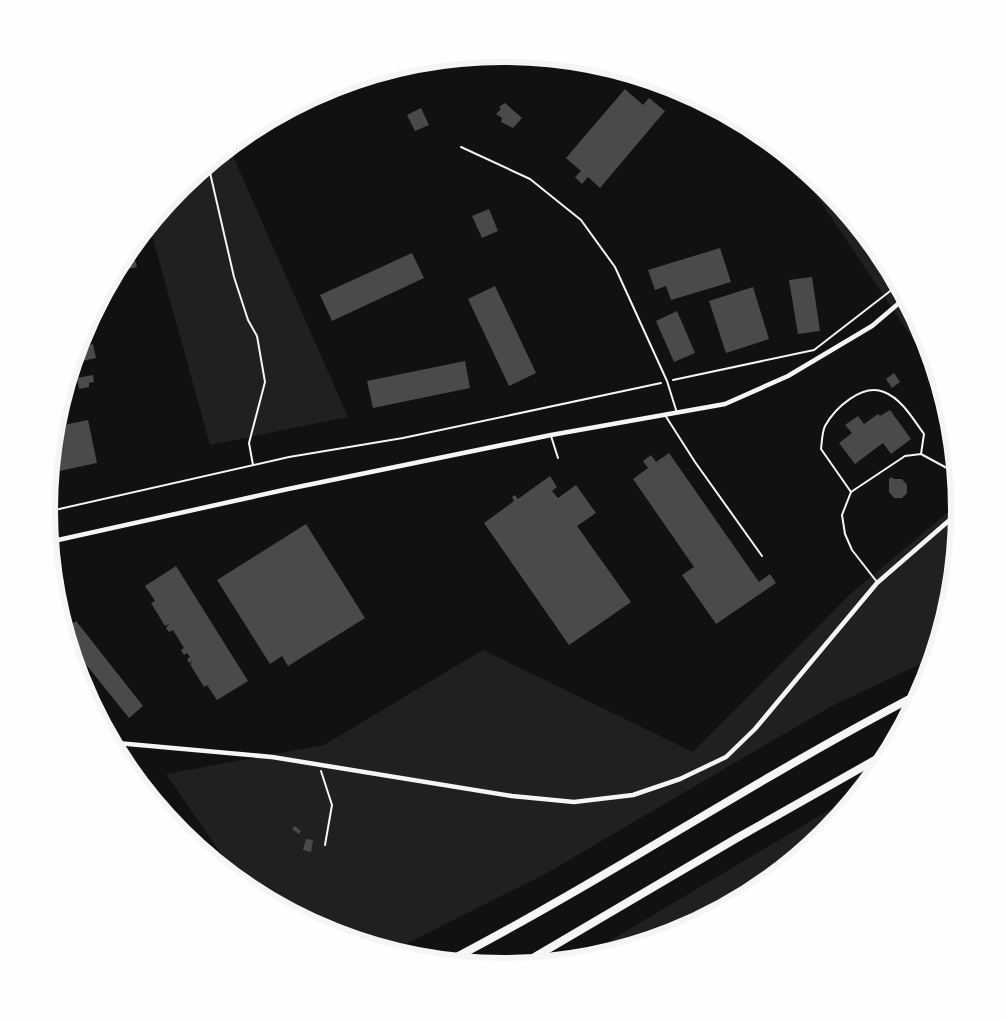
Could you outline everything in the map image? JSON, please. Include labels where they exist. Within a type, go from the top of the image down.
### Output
[{"type":"highway","points":[[461,956],[716,810],[837,736],[909,699]]},
{"type":"highway","points":[[536,957],[737,838],[874,761]]},
{"type":"street","points":[[56,541],[288,489],[551,435],[725,404],[788,376],[872,326],[900,302]]},
{"type":"street","points":[[121,743],[209,750],[319,764],[512,796],[574,802],[632,795],[680,779],[726,757],[755,729],[877,583],[951,519]]},
{"type":"lane","points":[[461,148],[530,179],[581,220],[615,267],[667,381],[677,413]]},
{"type":"lane","points":[[851,492],[821,449],[824,428],[836,411],[862,392],[884,391],[902,404],[924,434],[921,454]]},
{"type":"lane","points":[[665,415],[695,462],[762,556]]},
{"type":"lane","points":[[551,435],[558,458]]},
{"type":"lane","points":[[877,583],[852,550],[845,534],[842,515],[851,492],[905,456],[921,454],[949,469]]},
{"type":"path","points":[[210,172],[234,276],[248,320],[257,336],[265,382],[249,443],[252,465]]},
{"type":"path","points":[[55,510],[252,465],[403,438],[814,350],[892,288]]},
{"type":"path","points":[[319,764],[332,805],[325,845]]},
{"type":"shaded area","points":[[232,154],[348,417],[210,445],[151,233],[186,193]]},
{"type":"shaded area","points":[[807,181],[840,215],[875,261],[905,312],[922,353]]},
{"type":"shaded area","points":[[951,510],[950,539],[942,597],[936,626],[924,662],[830,707],[545,874],[402,946],[359,934],[305,912],[279,898],[230,865],[166,774],[324,745],[483,650],[693,752],[849,595]]},
{"type":"shaded area","points":[[842,803],[820,827],[798,847],[776,865],[727,898],[674,924],[619,943],[599,947]]},
{"type":"building","points":[[625,89],[643,105],[649,98],[665,111],[600,188],[588,177],[582,184],[575,177],[581,171],[566,158]]},
{"type":"building","points":[[505,103],[522,118],[513,128],[501,122],[502,118],[496,114],[501,109],[499,107]]},
{"type":"building","points":[[421,108],[429,125],[415,131],[407,115]]},
{"type":"building","points":[[489,209],[498,231],[482,238],[472,216]]},
{"type":"building","points":[[720,248],[731,282],[671,300],[666,286],[655,290],[648,270]]},
{"type":"building","points":[[412,253],[424,278],[332,321],[320,295]]},
{"type":"building","points":[[134,257],[137,267],[125,270]]},
{"type":"building","points":[[812,277],[820,331],[798,334],[789,280]]},
{"type":"building","points":[[495,286],[536,373],[509,386],[468,299]]},
{"type":"building","points":[[753,287],[769,339],[726,353],[709,301]]},
{"type":"building","points":[[677,311],[695,353],[674,362],[656,321]]},
{"type":"building","points":[[93,344],[96,358],[81,361],[87,346]]},
{"type":"building","points":[[465,361],[470,388],[373,408],[367,381]]},
{"type":"building","points":[[894,373],[900,382],[892,388],[886,379]]},
{"type":"building","points":[[93,375],[94,382],[89,383],[89,387],[79,389],[77,378]]},
{"type":"building","points":[[890,410],[911,439],[891,454],[883,443],[855,464],[839,443],[852,433],[845,425],[858,416],[864,424],[878,414],[880,416]]},
{"type":"building","points":[[88,420],[97,463],[57,472],[64,425]]},
{"type":"building","points":[[669,453],[759,582],[770,574],[776,583],[716,624],[682,575],[694,567],[633,479],[648,468],[643,461],[651,455],[656,462]]},
{"type":"building","points":[[550,476],[557,487],[552,491],[558,498],[576,485],[596,513],[577,526],[631,602],[569,645],[484,523],[514,501],[512,497],[515,495],[518,499]]},
{"type":"building","points":[[892,477],[894,479],[902,479],[907,485],[907,493],[902,498],[894,498],[889,492],[889,479]]},
{"type":"building","points":[[306,524],[365,618],[288,666],[282,656],[270,664],[217,580]]},
{"type":"building","points":[[176,566],[248,681],[217,700],[207,685],[204,687],[190,664],[193,661],[189,663],[187,659],[190,657],[187,653],[184,655],[181,650],[184,648],[173,630],[169,632],[166,628],[169,624],[165,626],[151,603],[155,601],[145,586]]},
{"type":"building","points":[[76,621],[143,706],[129,718],[80,657],[70,626]]},
{"type":"building","points":[[295,826],[301,831],[299,834],[292,829]]},
{"type":"building","points":[[306,839],[313,840],[311,852],[303,850]]}]
